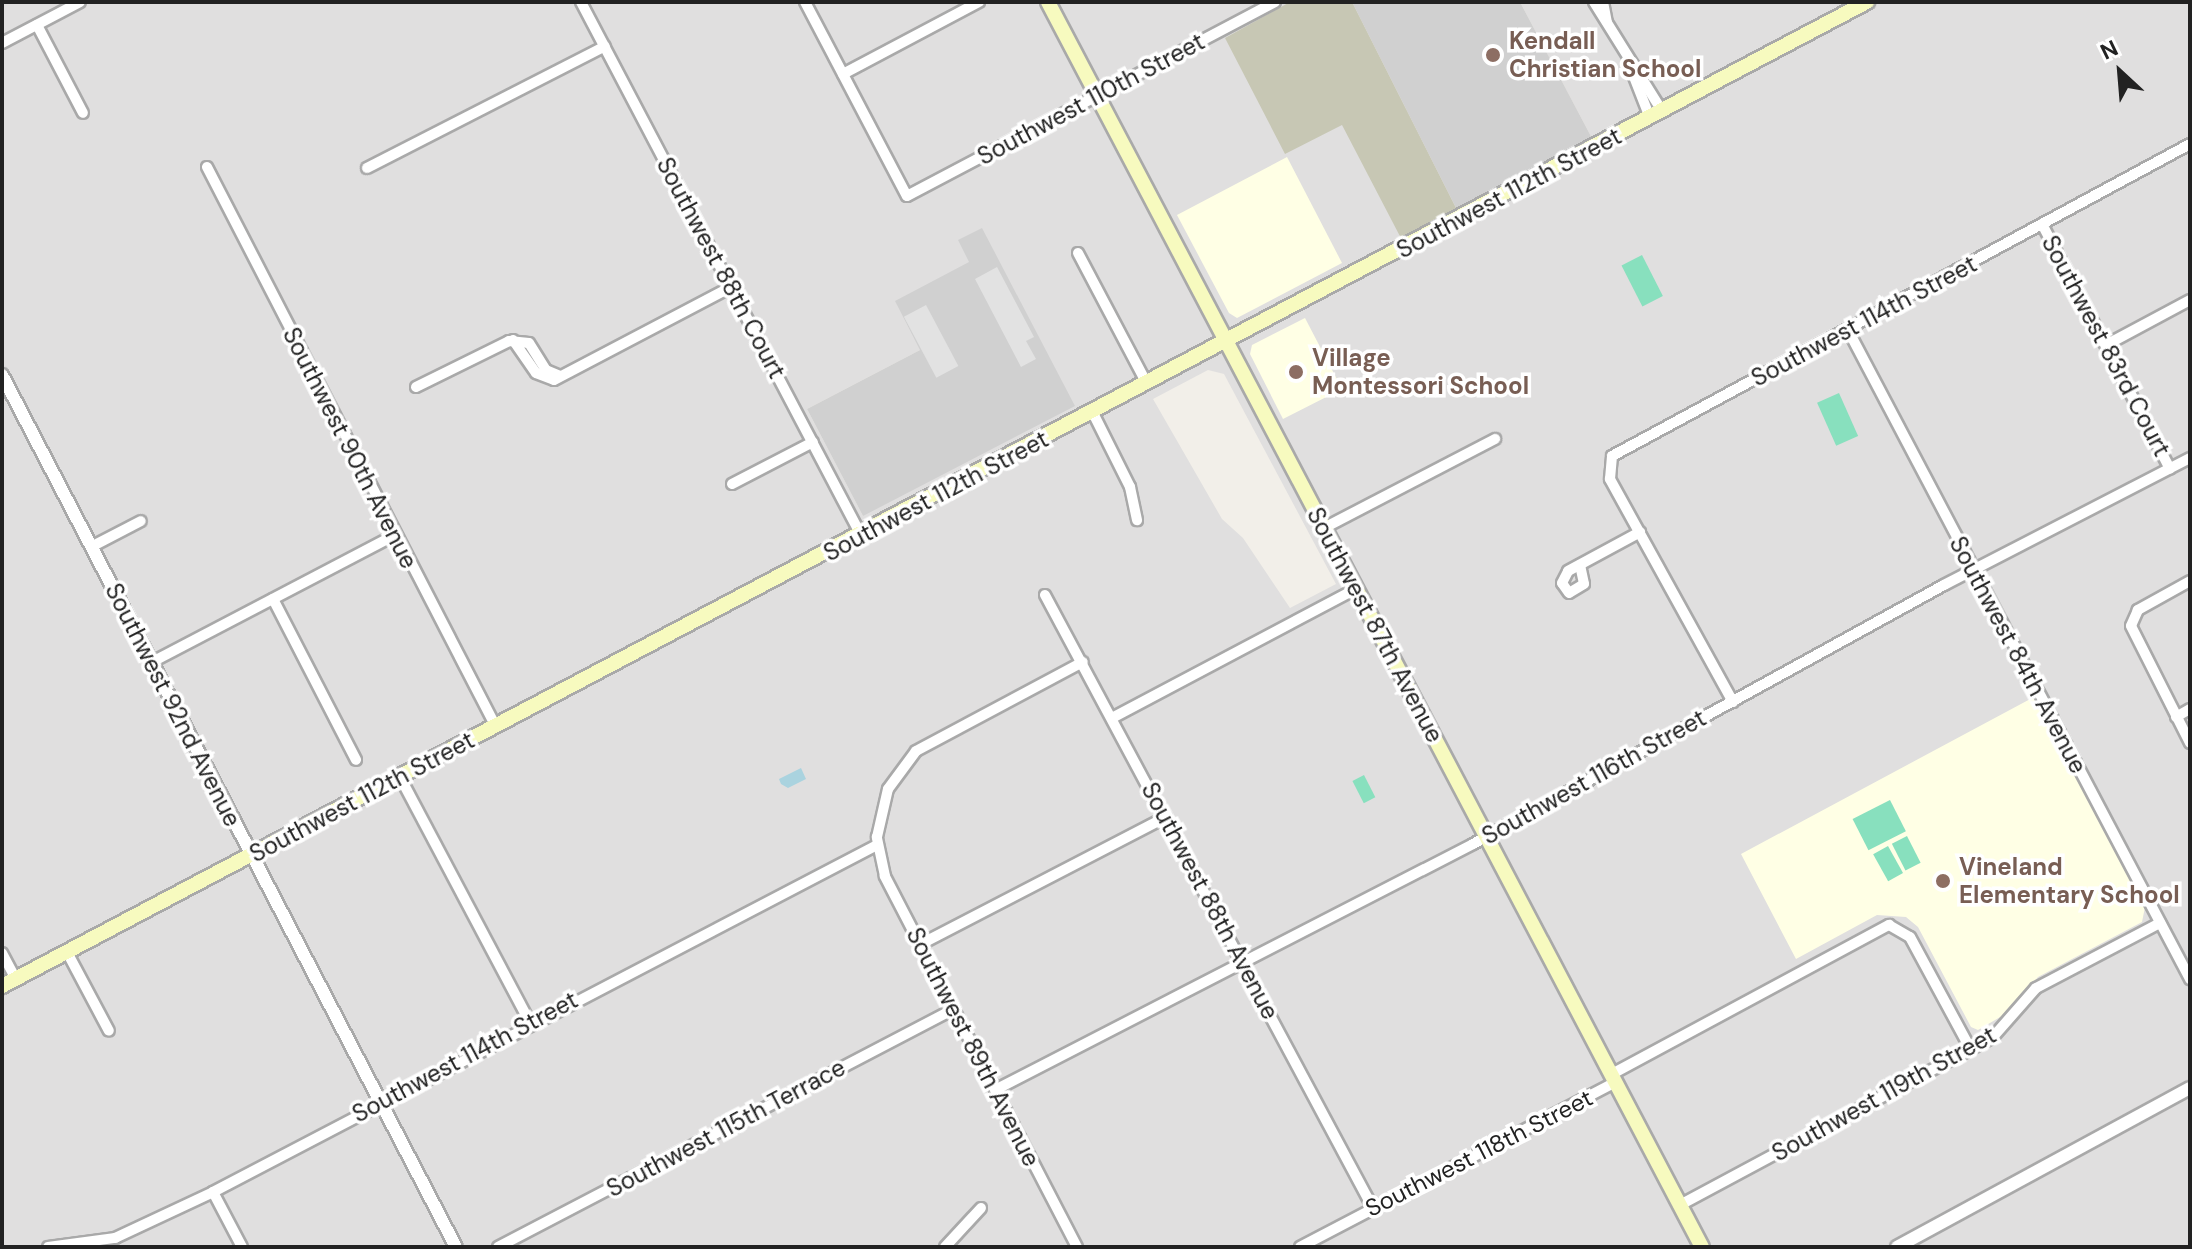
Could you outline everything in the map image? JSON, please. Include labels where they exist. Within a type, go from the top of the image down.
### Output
[{"type":"main road","name":"Southwest 87th Avenue","points":[[1048,2],[1702,1247]]},
{"type":"main road","name":"Southwest 112th Street","points":[[9,982],[1093,413],[1867,2]]},
{"type":"street","points":[[2,43],[80,2]]},
{"type":"street","name":"Southwest 88th Court","points":[[581,2],[861,535]]},
{"type":"street","points":[[805,2],[843,74],[979,2]]},
{"type":"street","name":"Southwest 110th Street","points":[[843,74],[907,196],[1275,2]]},
{"type":"street","points":[[1594,2],[1600,19],[1607,22]]},
{"type":"street","points":[[1603,2],[1607,22],[1629,64],[1646,80],[1656,115]]},
{"type":"street","points":[[37,25],[83,113]]},
{"type":"street","points":[[367,168],[605,46]]},
{"type":"street","name":"Southwest 114th Street","points":[[1733,702],[1608,474],[1615,453],[2190,144]]},
{"type":"street","name":"Southwest 90th Avenue","points":[[207,167],[496,727]]},
{"type":"street","name":"Southwest 83rd Court","points":[[2042,224],[2170,469]]},
{"type":"street","points":[[1078,253],[1147,384]]},
{"type":"street","points":[[416,387],[513,340],[536,373],[550,380],[731,287]]},
{"type":"street","points":[[2106,345],[2190,300]]},
{"type":"street","name":"Southwest 84th Avenue","points":[[1848,330],[2190,979]]},
{"type":"street","name":"Southwest 92nd Avenue","points":[[2,375],[456,1247]]},
{"type":"street","points":[[1093,413],[1130,487],[1137,520]]},
{"type":"street","points":[[1324,528],[1495,439]]},
{"type":"street","points":[[732,484],[813,442]]},
{"type":"street","name":"Southwest 116th Street","points":[[995,1090],[1486,836],[2190,458]]},
{"type":"street","points":[[91,547],[141,521]]},
{"type":"street","points":[[1580,565],[1640,532]]},
{"type":"street","points":[[152,662],[395,535]]},
{"type":"street","points":[[2190,581],[2142,607],[2132,619],[2136,638],[2190,743]]},
{"type":"street","points":[[1112,718],[1356,589]]},
{"type":"street","name":"Southwest 88th Avenue","points":[[1045,595],[1373,1208]]},
{"type":"street","points":[[273,599],[356,760]]},
{"type":"street","points":[[877,845],[888,789],[916,751],[1083,662]]},
{"type":"street","points":[[2176,717],[2190,709]]},
{"type":"street","points":[[400,777],[530,1023]]},
{"type":"street","points":[[921,944],[1166,817]]},
{"type":"street","name":"Southwest 114th Street","points":[[48,1247],[115,1238],[213,1192],[380,1101],[877,845]]},
{"type":"street","name":"Southwest 89th Avenue","points":[[877,845],[882,869],[1077,1247]]},
{"type":"street","name":"Southwest 119th Street","points":[[1680,1205],[2000,1032],[2036,988],[2160,923]]},
{"type":"street","name":"Southwest 118th Street","points":[[1300,1247],[1614,1078],[1873,930],[1894,925],[1910,937],[1970,1048]]},
{"type":"street","points":[[67,952],[109,1031]]},
{"type":"street","points":[[2,953],[9,982]]},
{"type":"street","name":"Southwest 115th Terrace","points":[[498,1247],[954,1009]]},
{"type":"street","points":[[1897,1247],[2190,1088]]},
{"type":"street","points":[[213,1192],[242,1247]]},
{"type":"street","points":[[945,1247],[981,1208]]},
{"type":"shaded area","points":[[2,2],[1352,2],[1459,214],[1594,142],[1520,2],[2190,2],[2190,1247],[2,1247]],"holes":[[[970,262],[863,516],[807,409],[920,350]],[[1208,370],[1224,374],[1336,584],[1290,608],[1243,538],[1222,519],[1153,399]]]},
{"type":"shaded area","points":[[1290,2],[1352,2],[1459,214],[1404,244],[1342,125],[1285,154],[1225,38]]},
{"type":"shaded area","points":[[1352,2],[1520,2],[1594,142],[1459,214]]},
{"type":"shaded area","points":[[1287,157],[1342,263],[1237,318],[1229,313],[1177,215]]},
{"type":"shaded area","points":[[982,228],[1075,406],[863,516],[807,409],[920,350],[895,301],[969,262],[958,240]]},
{"type":"shaded area","points":[[997,267],[1034,337],[1026,341],[1036,359],[1021,367],[975,279]]},
{"type":"shaded area","points":[[926,305],[958,366],[936,378],[904,317]]},
{"type":"shaded area","name":"Village Montessori School","points":[[1305,318],[1342,389],[1283,419],[1250,354],[1252,345]]},
{"type":"shaded area","name":"Vineland Elementary School","points":[[2034,697],[2145,907],[2142,922],[2038,977],[2007,1013],[1978,1030],[1971,1027],[1918,927],[1906,917],[1877,915],[1796,959],[1741,854]]},
{"type":"green space","points":[[1642,255],[1663,296],[1642,306],[1622,265]]},
{"type":"green space","points":[[1839,393],[1858,436],[1836,446],[1817,403]]},
{"type":"green space","points":[[1364,775],[1375,797],[1364,803],[1352,781]]},
{"type":"green space","points":[[1890,800],[1906,831],[1868,850],[1853,819]]},
{"type":"green space","points":[[1907,836],[1921,863],[1905,870],[1892,844]]},
{"type":"green space","points":[[1888,846],[1903,873],[1888,881],[1873,854]]},
{"type":"water","points":[[801,768],[806,779],[788,788],[781,784],[779,779]]},
{"type":"place","name":"Kendall Christian School","points":[[1493,55]]},
{"type":"place","name":"Village Montessori School","points":[[1296,372]]},
{"type":"place","name":"Vineland Elementary School","points":[[1943,881]]}]
